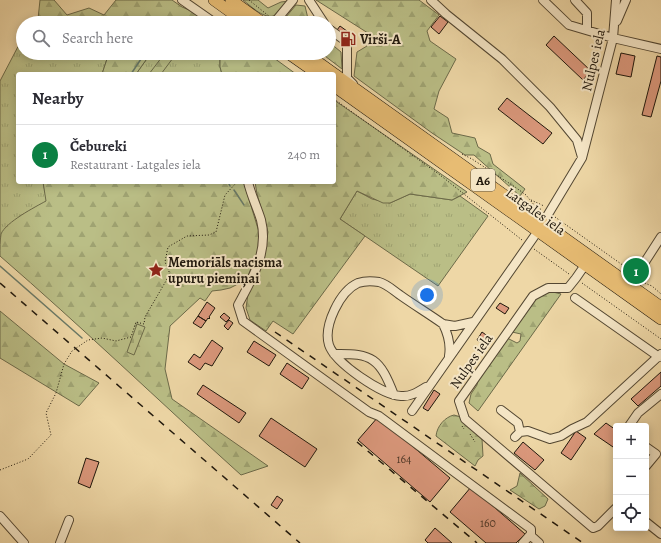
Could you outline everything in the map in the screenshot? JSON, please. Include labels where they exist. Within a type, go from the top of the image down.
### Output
[{"type":"highway","points":[[214,0],[236,16]]},
{"type":"highway","points":[[231,0],[253,16]]},
{"type":"highway","name":"Latgales iela","points":[[299,60],[315,70]]},
{"type":"highway","name":"Latgales iela","points":[[309,60],[315,70]]},
{"type":"highway","name":"Latgales iela","points":[[336,81],[364,95],[545,219],[630,285],[661,307]]},
{"type":"highway","name":"Latgales iela","points":[[336,87],[545,219],[585,265],[661,319]]},
{"type":"street","points":[[182,0],[203,16]]},
{"type":"street","points":[[280,16],[293,0]]},
{"type":"street","points":[[309,0],[319,16]]},
{"type":"street","points":[[431,0],[502,59],[550,107],[577,140],[582,158]]},
{"type":"street","points":[[543,0],[568,25],[613,38],[661,49]]},
{"type":"street","points":[[576,0],[587,13],[587,30]]},
{"type":"street","name":"Nulpes iela","points":[[412,411],[545,219],[582,158],[613,38],[616,0]]},
{"type":"street","points":[[614,28],[626,0]]},
{"type":"street","name":"Latgales iela","points":[[336,34],[347,42],[347,78],[364,95]]},
{"type":"street","points":[[249,184],[261,221],[263,244],[258,266],[238,305],[243,321],[369,412],[379,416],[531,529],[532,532],[523,543]]},
{"type":"street","points":[[630,285],[661,237]]},
{"type":"street","name":"Nulpes iela","points":[[585,265],[568,288],[548,288],[533,296],[459,401],[465,419],[592,528],[598,526],[613,511]]},
{"type":"street","points":[[430,385],[419,392],[409,395],[394,395],[387,393],[350,370],[339,361],[329,345],[327,335],[330,320],[343,296],[351,288],[358,284],[364,282],[380,283],[443,324],[455,326],[473,322]]},
{"type":"street","points":[[501,410],[518,423],[518,435],[528,431],[550,439],[562,436],[572,429],[587,422],[660,356],[575,298]]},
{"type":"street","points":[[443,324],[450,342],[449,357]]},
{"type":"street","points":[[334,354],[357,354],[378,363],[382,368],[394,395]]},
{"type":"street","points":[[631,423],[638,413],[661,394]]},
{"type":"street","points":[[649,449],[656,454],[649,462]]},
{"type":"street","points":[[0,516],[24,543]]},
{"type":"street","points":[[60,543],[69,520]]},
{"type":"street","points":[[649,524],[661,534]]},
{"type":"street","points":[[530,535],[539,543]]},
{"type":"path","points":[[249,0],[268,16]]},
{"type":"path","points":[[336,100],[440,175],[528,244],[661,339]]},
{"type":"path","points":[[460,153],[503,179],[530,199],[542,205],[545,219]]},
{"type":"path","points":[[0,470],[28,459],[51,435],[46,413],[56,393],[64,364],[72,351],[88,340],[102,338],[116,341],[131,337],[136,322],[144,324],[145,317],[170,274],[165,262],[168,248],[187,236],[209,235],[216,232],[225,195],[235,184]]},
{"type":"path","points":[[530,199],[545,219],[583,236],[637,275],[641,281],[652,286],[661,294]]},
{"type":"path","points":[[470,434],[476,442]]},
{"type":"green space","points":[[40,0],[54,0],[67,15],[89,8],[104,15],[116,0],[172,0],[182,7],[201,15],[201,16],[38,16]]},
{"type":"green space","points":[[243,0],[258,0],[268,8],[281,2],[289,1],[280,13],[267,16],[258,12]]},
{"type":"green space","points":[[316,0],[419,0],[439,15],[427,31],[430,41],[456,59],[439,91],[434,109],[448,118],[452,133],[475,138],[478,147],[490,154],[493,164],[525,189],[520,196],[474,155],[465,155],[432,133],[354,76],[357,52],[367,46],[371,35]]},
{"type":"green space","points":[[296,5],[305,6],[307,16],[287,16]]},
{"type":"green space","points":[[336,48],[341,52],[342,69],[330,60],[336,60]]},
{"type":"green space","points":[[16,50],[16,60],[107,60],[103,72],[16,72],[16,184],[43,184],[47,201],[20,216],[0,237],[0,81]]},
{"type":"green space","points":[[107,60],[146,60],[137,72],[103,72]]},
{"type":"green space","points":[[146,60],[220,60],[221,72],[137,72]]},
{"type":"green space","points":[[160,60],[172,60],[162,72],[151,72]]},
{"type":"green space","points":[[220,60],[277,60],[293,72],[221,72]]},
{"type":"green space","points":[[336,101],[467,192],[452,200],[410,194],[390,203],[383,203],[357,191],[340,219],[365,236],[293,334],[273,321],[266,331],[250,320],[246,308],[248,294],[265,252],[268,232],[255,184],[336,184]]},
{"type":"green space","points":[[43,184],[244,184],[259,232],[258,250],[248,276],[240,283],[230,288],[212,291],[205,301],[200,298],[170,326],[165,369],[172,399],[268,466],[241,475],[0,256],[1,234],[4,229],[21,215],[46,201]]},
{"type":"green space","points":[[357,191],[372,199],[390,203],[410,194],[452,200],[460,196],[488,216],[438,286],[340,219]]},
{"type":"green space","points":[[549,291],[561,294],[478,411],[469,403],[471,394],[477,385],[478,377],[501,349],[507,338],[517,343],[520,341],[521,334],[512,332],[535,297]]},
{"type":"green space","points":[[0,311],[64,364],[99,383],[79,406],[0,358]]},
{"type":"green space","points":[[137,324],[145,327],[134,355],[127,352]]},
{"type":"green space","points":[[454,415],[461,417],[466,424],[482,439],[483,456],[478,460],[475,466],[436,436],[442,422]]},
{"type":"green space","points":[[520,473],[548,499],[545,506],[539,509],[510,490],[517,486]]},
{"type":"building","points":[[440,16],[448,22],[439,34],[431,27]]},
{"type":"building","points":[[340,26],[351,34],[344,44],[336,37],[336,29],[337,30]]},
{"type":"building","points":[[554,36],[591,71],[583,80],[546,45]]},
{"type":"building","points":[[621,53],[635,56],[631,77],[616,74]]},
{"type":"building","points":[[657,56],[661,57],[661,81],[651,117],[642,115]]},
{"type":"building","points":[[507,98],[552,133],[543,144],[498,109]]},
{"type":"building","points":[[207,302],[215,308],[209,317],[210,318],[206,321],[198,316]]},
{"type":"building","points":[[500,303],[509,308],[505,314],[496,308]]},
{"type":"building","points":[[224,313],[230,318],[226,322],[220,317]]},
{"type":"building","points":[[198,316],[206,321],[201,328],[193,323]]},
{"type":"building","points":[[229,320],[233,323],[228,330],[224,326]]},
{"type":"building","points":[[482,332],[489,337],[485,345],[477,340]]},
{"type":"building","points":[[212,340],[223,348],[212,366],[205,363],[200,370],[188,362],[194,354],[200,358]]},
{"type":"building","points":[[254,341],[276,355],[269,366],[247,352]]},
{"type":"building","points":[[287,363],[309,378],[302,389],[280,374]]},
{"type":"building","points":[[661,372],[661,386],[638,406],[631,399]]},
{"type":"building","points":[[203,385],[246,413],[239,423],[197,394]]},
{"type":"building","points":[[434,390],[440,394],[428,411],[423,408]]},
{"type":"building","points":[[378,417],[450,478],[430,502],[358,440]]},
{"type":"building","points":[[271,418],[317,449],[305,467],[259,436]]},
{"type":"building","points":[[606,423],[613,428],[613,447],[594,434]]},
{"type":"building","points":[[576,431],[586,438],[571,460],[561,453]]},
{"type":"building","points":[[523,442],[544,460],[535,470],[514,453]]},
{"type":"building","points":[[86,458],[99,462],[90,488],[78,483]]},
{"type":"building","points":[[471,487],[525,534],[516,543],[486,543],[450,512]]},
{"type":"building","points":[[277,496],[283,500],[277,509],[271,505]]},
{"type":"building","points":[[435,528],[452,543],[428,543],[425,540]]},
{"type":"waterway","points":[[132,72],[140,60]]},
{"type":"waterway","points":[[234,190],[244,205]]},
{"type":"waterway","points":[[0,266],[82,338]]},
{"type":"railway","points":[[0,283],[300,543]]},
{"type":"railway","points":[[275,332],[583,543]]},
{"type":"railway","points":[[357,442],[477,543]]},
{"type":"place","name":"Virši-A","points":[[348,39]]},
{"type":"place","name":"Memoriāls nacisma upuru piemiņai","points":[[156,270]]},
{"type":"place","name":"Čebureki","points":[[636,271]]}]
